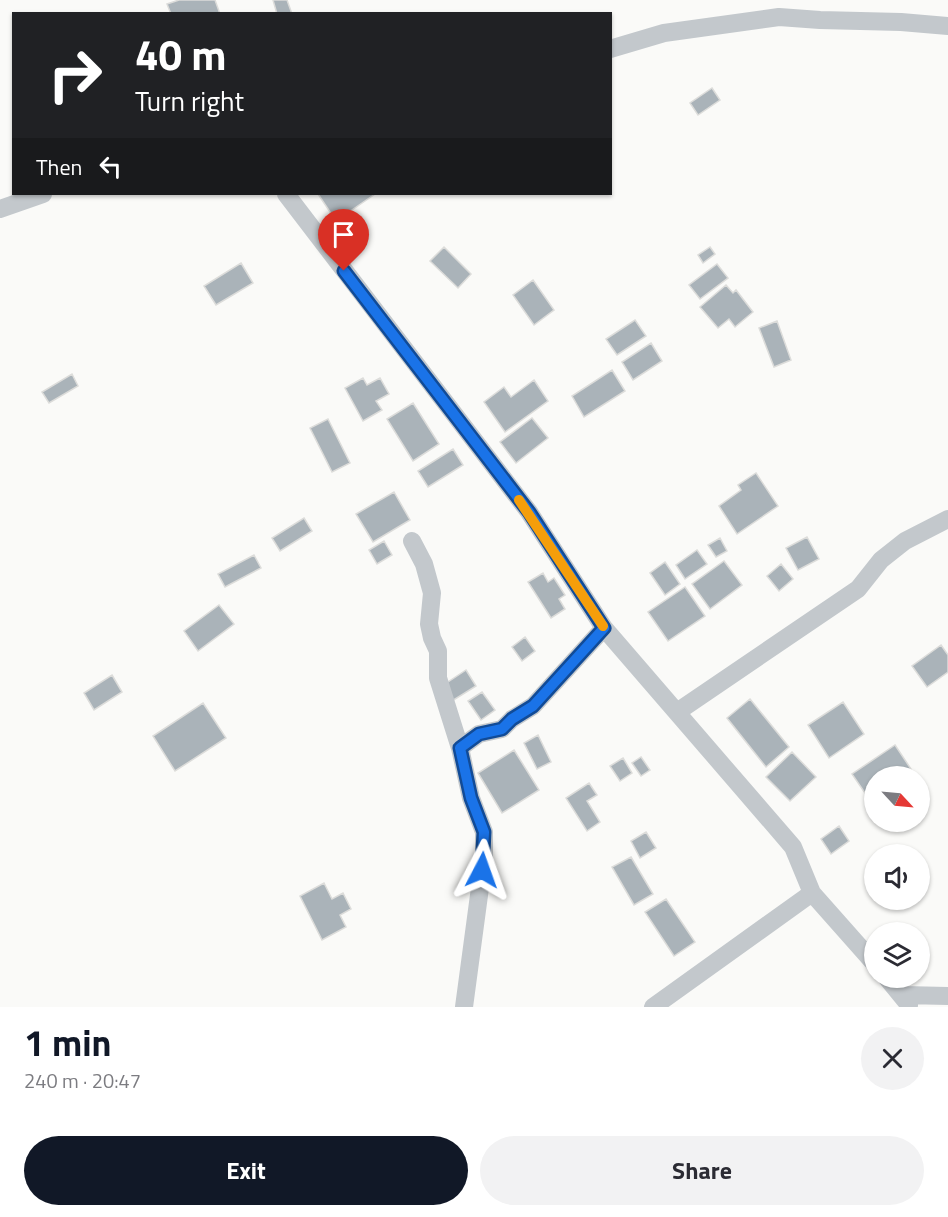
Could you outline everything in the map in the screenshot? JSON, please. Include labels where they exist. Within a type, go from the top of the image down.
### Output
[{"type":"street","points":[[612,48],[664,33],[779,17],[819,21],[901,22],[948,26]]},
{"type":"street","points":[[0,209],[40,195]]},
{"type":"street","points":[[287,195],[529,512],[604,628],[793,847],[812,893],[864,952]]},
{"type":"street","points":[[676,712],[858,589],[880,560],[904,541],[948,519]]},
{"type":"street","points":[[411,542],[424,564],[432,593],[429,624],[438,651],[438,678],[460,748],[471,798],[484,832],[484,858],[464,1007]]},
{"type":"street","points":[[460,748],[479,734],[502,729],[512,719],[533,706],[604,628]]},
{"type":"street","points":[[653,1007],[812,893]]},
{"type":"street","points":[[896,988],[906,1001],[948,996]]},
{"type":"building","points":[[179,0],[215,0],[219,12],[170,12],[167,4]]},
{"type":"building","points":[[273,0],[287,0],[291,12],[276,12]]},
{"type":"building","points":[[712,88],[720,100],[698,115],[690,103]]},
{"type":"building","points":[[319,195],[374,195],[336,221]]},
{"type":"building","points":[[444,247],[471,274],[458,288],[430,261]]},
{"type":"building","points":[[710,247],[715,254],[703,263],[698,255]]},
{"type":"building","points":[[241,263],[253,283],[216,305],[204,286]]},
{"type":"building","points":[[717,264],[728,278],[700,299],[689,285]]},
{"type":"building","points":[[533,280],[554,310],[534,325],[513,295]]},
{"type":"building","points":[[726,285],[733,293],[736,290],[753,312],[735,327],[729,319],[718,328],[700,307]]},
{"type":"building","points":[[635,320],[646,336],[617,355],[606,339]]},
{"type":"building","points":[[777,321],[791,360],[774,367],[759,328]]},
{"type":"building","points":[[651,343],[662,361],[633,380],[622,362]]},
{"type":"building","points":[[612,370],[625,391],[584,417],[572,396]]},
{"type":"building","points":[[72,374],[78,386],[49,403],[42,392]]},
{"type":"building","points":[[363,378],[367,385],[380,378],[389,394],[376,401],[382,410],[363,421],[345,388]]},
{"type":"building","points":[[534,380],[548,401],[505,432],[484,402],[504,387],[511,397]]},
{"type":"building","points":[[413,403],[439,444],[413,461],[387,419]]},
{"type":"building","points":[[532,418],[548,438],[516,463],[500,442]]},
{"type":"building","points":[[328,419],[350,463],[332,472],[310,428]]},
{"type":"building","points":[[453,449],[463,465],[428,487],[418,471]]},
{"type":"building","points":[[756,473],[778,506],[737,534],[719,506],[741,490],[738,485]]},
{"type":"building","points":[[394,492],[410,520],[373,542],[356,514]]},
{"type":"building","points":[[304,518],[312,531],[280,551],[272,538]]},
{"type":"building","points":[[807,537],[819,559],[798,570],[786,548]]},
{"type":"building","points":[[720,538],[727,551],[716,557],[708,545]]},
{"type":"building","points":[[384,541],[392,555],[377,564],[369,550]]},
{"type":"building","points":[[697,550],[707,564],[685,579],[676,565]]},
{"type":"building","points":[[254,555],[261,568],[225,587],[218,574]]},
{"type":"building","points":[[724,561],[742,585],[710,609],[692,584]]},
{"type":"building","points":[[665,562],[680,584],[665,595],[650,573]]},
{"type":"building","points":[[781,564],[793,579],[779,591],[767,576]]},
{"type":"building","points":[[543,573],[548,582],[554,578],[565,595],[559,599],[565,609],[551,618],[528,582]]},
{"type":"building","points":[[685,587],[705,616],[668,641],[648,612]]},
{"type":"building","points":[[219,605],[234,624],[198,651],[184,631]]},
{"type":"building","points":[[525,637],[535,651],[522,661],[512,647]]},
{"type":"building","points":[[941,645],[948,655],[948,672],[927,687],[912,666]]},
{"type":"building","points":[[466,670],[476,686],[452,701],[442,686]]},
{"type":"building","points":[[112,675],[122,692],[94,710],[84,693]]},
{"type":"building","points":[[482,692],[495,710],[481,720],[468,701]]},
{"type":"building","points":[[750,699],[789,747],[766,767],[727,718]]},
{"type":"building","points":[[843,702],[864,734],[829,758],[808,725]]},
{"type":"building","points":[[203,703],[226,738],[175,771],[153,736]]},
{"type":"building","points":[[538,735],[551,762],[537,769],[524,743]]},
{"type":"building","points":[[895,745],[909,766],[864,766],[864,792],[852,774]]},
{"type":"building","points":[[514,750],[539,790],[502,813],[478,773]]},
{"type":"building","points":[[792,752],[816,777],[790,801],[766,777]]},
{"type":"building","points":[[641,757],[650,770],[641,776],[632,763]]},
{"type":"building","points":[[623,758],[632,773],[620,781],[610,766]]},
{"type":"building","points":[[589,783],[597,795],[587,801],[600,822],[587,831],[566,798]]},
{"type":"building","points":[[839,826],[849,841],[831,854],[821,839]]},
{"type":"building","points":[[646,832],[656,848],[640,858],[631,841]]},
{"type":"building","points":[[631,857],[653,894],[634,905],[612,867]]},
{"type":"building","points":[[324,883],[332,899],[343,893],[351,909],[340,915],[346,927],[322,940],[300,896]]},
{"type":"building","points":[[666,899],[695,942],[674,956],[645,912]]},
{"type":"slow traffic","points":[[519,500],[603,626]]},
{"type":"route","points":[[344,271],[529,512],[604,628],[533,706],[512,719],[502,729],[479,734],[460,748],[471,798],[484,832],[482,870]]}]
